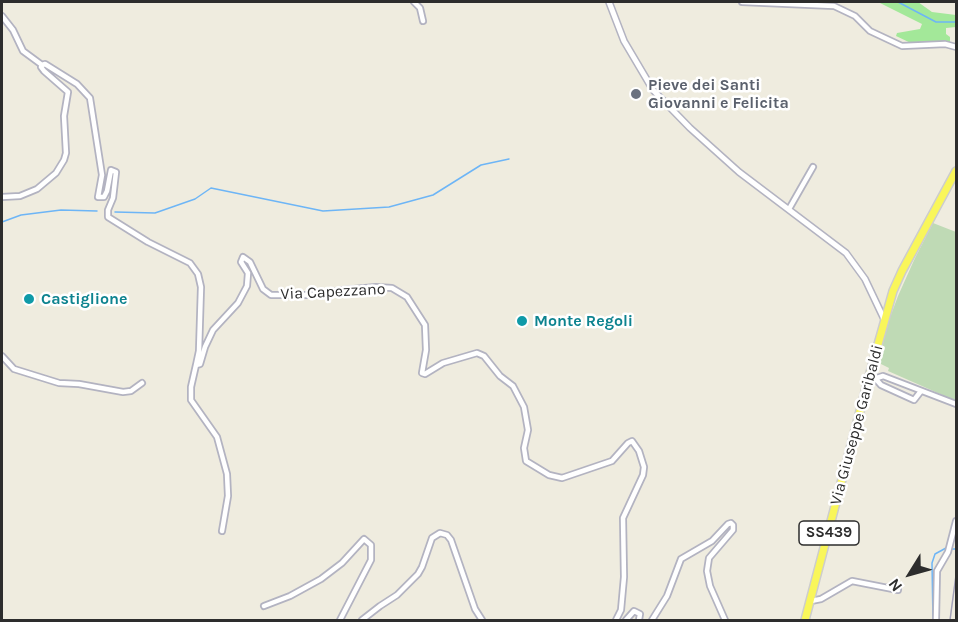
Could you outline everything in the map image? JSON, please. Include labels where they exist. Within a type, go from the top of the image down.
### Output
[{"type":"main road","name":"SS439","points":[[884,319],[902,271],[957,171]]},
{"type":"main road","name":"Via Giuseppe Garibaldi","points":[[805,621],[884,319]]},
{"type":"street","points":[[414,2],[420,8],[423,21]]},
{"type":"street","points":[[609,2],[624,41],[653,90],[739,172],[836,245],[853,261],[865,279],[884,319]]},
{"type":"street","points":[[742,2],[834,6],[855,16],[870,31],[902,46],[945,44],[957,46]]},
{"type":"street","points":[[2,16],[13,30],[23,51],[42,65],[49,66],[77,84],[90,98],[102,175],[98,197],[104,197],[107,191],[111,170],[116,172],[108,217],[148,242],[190,263],[198,274],[201,287],[199,351],[190,387],[191,400],[217,437],[227,474],[228,496],[222,531]]},
{"type":"street","points":[[2,197],[21,196],[37,189],[56,173],[64,160],[66,153],[64,116],[68,92],[44,71],[42,65]]},
{"type":"street","points":[[789,209],[813,167]]},
{"type":"street","name":"Via Capezzano","points":[[196,365],[200,364],[213,330],[243,295],[248,273],[241,262],[243,257],[250,262],[263,289],[271,296],[319,295],[376,287],[392,288],[400,292],[412,303],[425,325],[425,360],[421,371],[423,374],[447,362],[480,354],[500,376],[513,386],[524,407],[528,430],[524,455],[530,464],[549,475],[562,478],[612,461],[632,441],[636,445],[644,467],[643,475],[622,518],[624,577],[621,610],[616,621]]},
{"type":"street","points":[[2,356],[14,369],[58,384],[79,384],[123,392],[137,388],[142,382]]},
{"type":"street","points":[[870,373],[881,385],[914,400],[921,391]]},
{"type":"street","points":[[877,378],[883,376],[957,404]]},
{"type":"street","points":[[936,621],[937,571],[948,552],[957,521]]},
{"type":"street","points":[[652,621],[667,596],[676,566],[681,559],[712,542],[731,523],[733,530],[709,558],[707,571],[710,586],[725,621]]},
{"type":"street","points":[[362,621],[380,606],[398,596],[418,574],[432,538],[440,533],[447,535],[451,540],[475,609],[482,621]]},
{"type":"street","points":[[264,606],[290,596],[321,579],[342,563],[364,539],[371,545],[371,560],[340,621]]},
{"type":"street","points":[[811,601],[821,599],[852,581],[898,590]]},
{"type":"street","points":[[626,621],[634,611],[640,614],[639,621]]},
{"type":"green space","points":[[878,2],[918,2],[932,12],[956,15],[956,27],[946,28],[950,43],[915,45],[896,36],[897,33],[920,29],[922,24]]},
{"type":"green space","points":[[933,223],[956,232],[956,401],[888,371],[889,368],[879,363],[886,328],[898,296]]},
{"type":"waterway","points":[[898,2],[936,22],[956,22]]},
{"type":"waterway","points":[[115,212],[155,213],[195,199],[211,188],[323,211],[389,207],[433,195],[481,165],[509,159]]},
{"type":"waterway","points":[[2,222],[21,215],[61,210],[97,211]]},
{"type":"waterway","points":[[933,620],[932,563],[935,554],[946,548]]},
{"type":"railway","points":[[950,620],[956,575]]},
{"type":"place","name":"Pieve dei Santi Giovanni e Felicita","points":[[636,94]]},
{"type":"place","name":"Castiglione","points":[[29,299]]},
{"type":"place","name":"Monte Regoli","points":[[522,321]]}]
